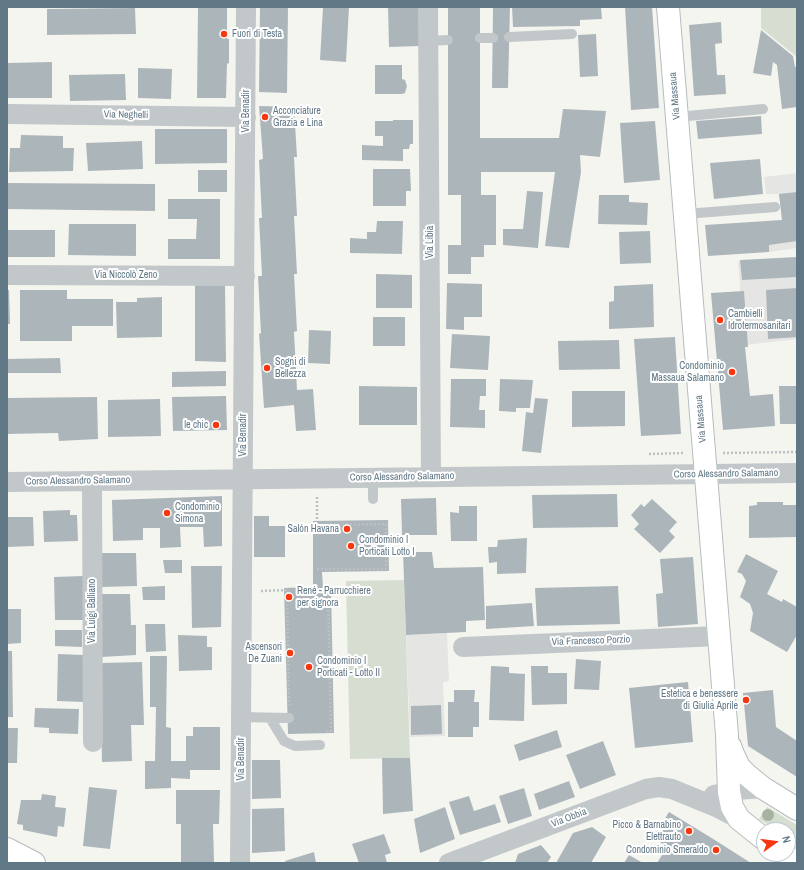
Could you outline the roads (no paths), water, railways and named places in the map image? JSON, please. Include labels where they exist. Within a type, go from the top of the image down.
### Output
[{"type":"street","name":"Via Benadir","points":[[240,863],[246,7]]},
{"type":"street","name":"Via Libia","points":[[428,7],[431,477]]},
{"type":"street","name":"Via Massaua","points":[[668,7],[727,735]]},
{"type":"street","name":"Via Neghelli","points":[[7,114],[246,117]]},
{"type":"street","name":"Via Niccolò Zeno","points":[[7,275],[245,276]]},
{"type":"street","name":"Corso Alessandro Salamano","points":[[7,482],[797,473]]},
{"type":"street","name":"Via Luigi Balliano","points":[[92,481],[93,742]]},
{"type":"street","name":"Via Francesco Porzio","points":[[463,646],[719,636]]},
{"type":"street","points":[[727,735],[732,754],[739,767],[764,788],[797,809]]},
{"type":"street","points":[[727,735],[729,792],[732,807],[739,819],[756,833]]},
{"type":"street","name":"Via Obbia","points":[[449,863],[646,789],[659,787],[672,789],[716,807],[739,819]]},
{"type":"street","points":[[690,797],[703,797],[737,790],[764,788]]},
{"type":"street","points":[[7,849],[34,863]]},
{"type":"lane","points":[[509,37],[572,34]]},
{"type":"lane","points":[[480,38],[492,38]]},
{"type":"lane","points":[[428,41],[448,40]]},
{"type":"lane","points":[[677,117],[763,109]]},
{"type":"lane","points":[[685,214],[775,207]]},
{"type":"lane","points":[[373,478],[373,499]]},
{"type":"lane","points":[[241,717],[289,718]]},
{"type":"lane","points":[[270,718],[284,741],[295,746],[320,744]]},
{"type":"place","name":"Fuori di Testa","points":[[224,34]]},
{"type":"place","name":"Acconciature Grazia e Lina","points":[[265,117]]},
{"type":"place","name":"Cambielli Idrotermosanitari","points":[[720,320]]},
{"type":"place","name":"Sogni di Bellezza","points":[[267,368]]},
{"type":"place","name":"Condominio Massaua Salamano","points":[[732,372]]},
{"type":"place","name":"le chic","points":[[216,425]]},
{"type":"place","name":"Condominio Simona","points":[[167,513]]},
{"type":"place","name":"Salón Havana","points":[[347,529]]},
{"type":"place","name":"Condominio I Porticati Lotto I","points":[[351,546]]},
{"type":"place","name":"René - Parrucchiere per signora","points":[[289,597]]},
{"type":"place","name":"Ascensori De Zuani","points":[[290,653]]},
{"type":"place","name":"Condominio I Porticati - Lotto II","points":[[309,667]]},
{"type":"place","name":"Estetica e benessere di Giulia Aprile","points":[[746,700]]},
{"type":"place","name":"Picco & Barnabino Elettrauto","points":[[689,831]]},
{"type":"place","name":"Condominio Smeraldo","points":[[716,850]]}]
